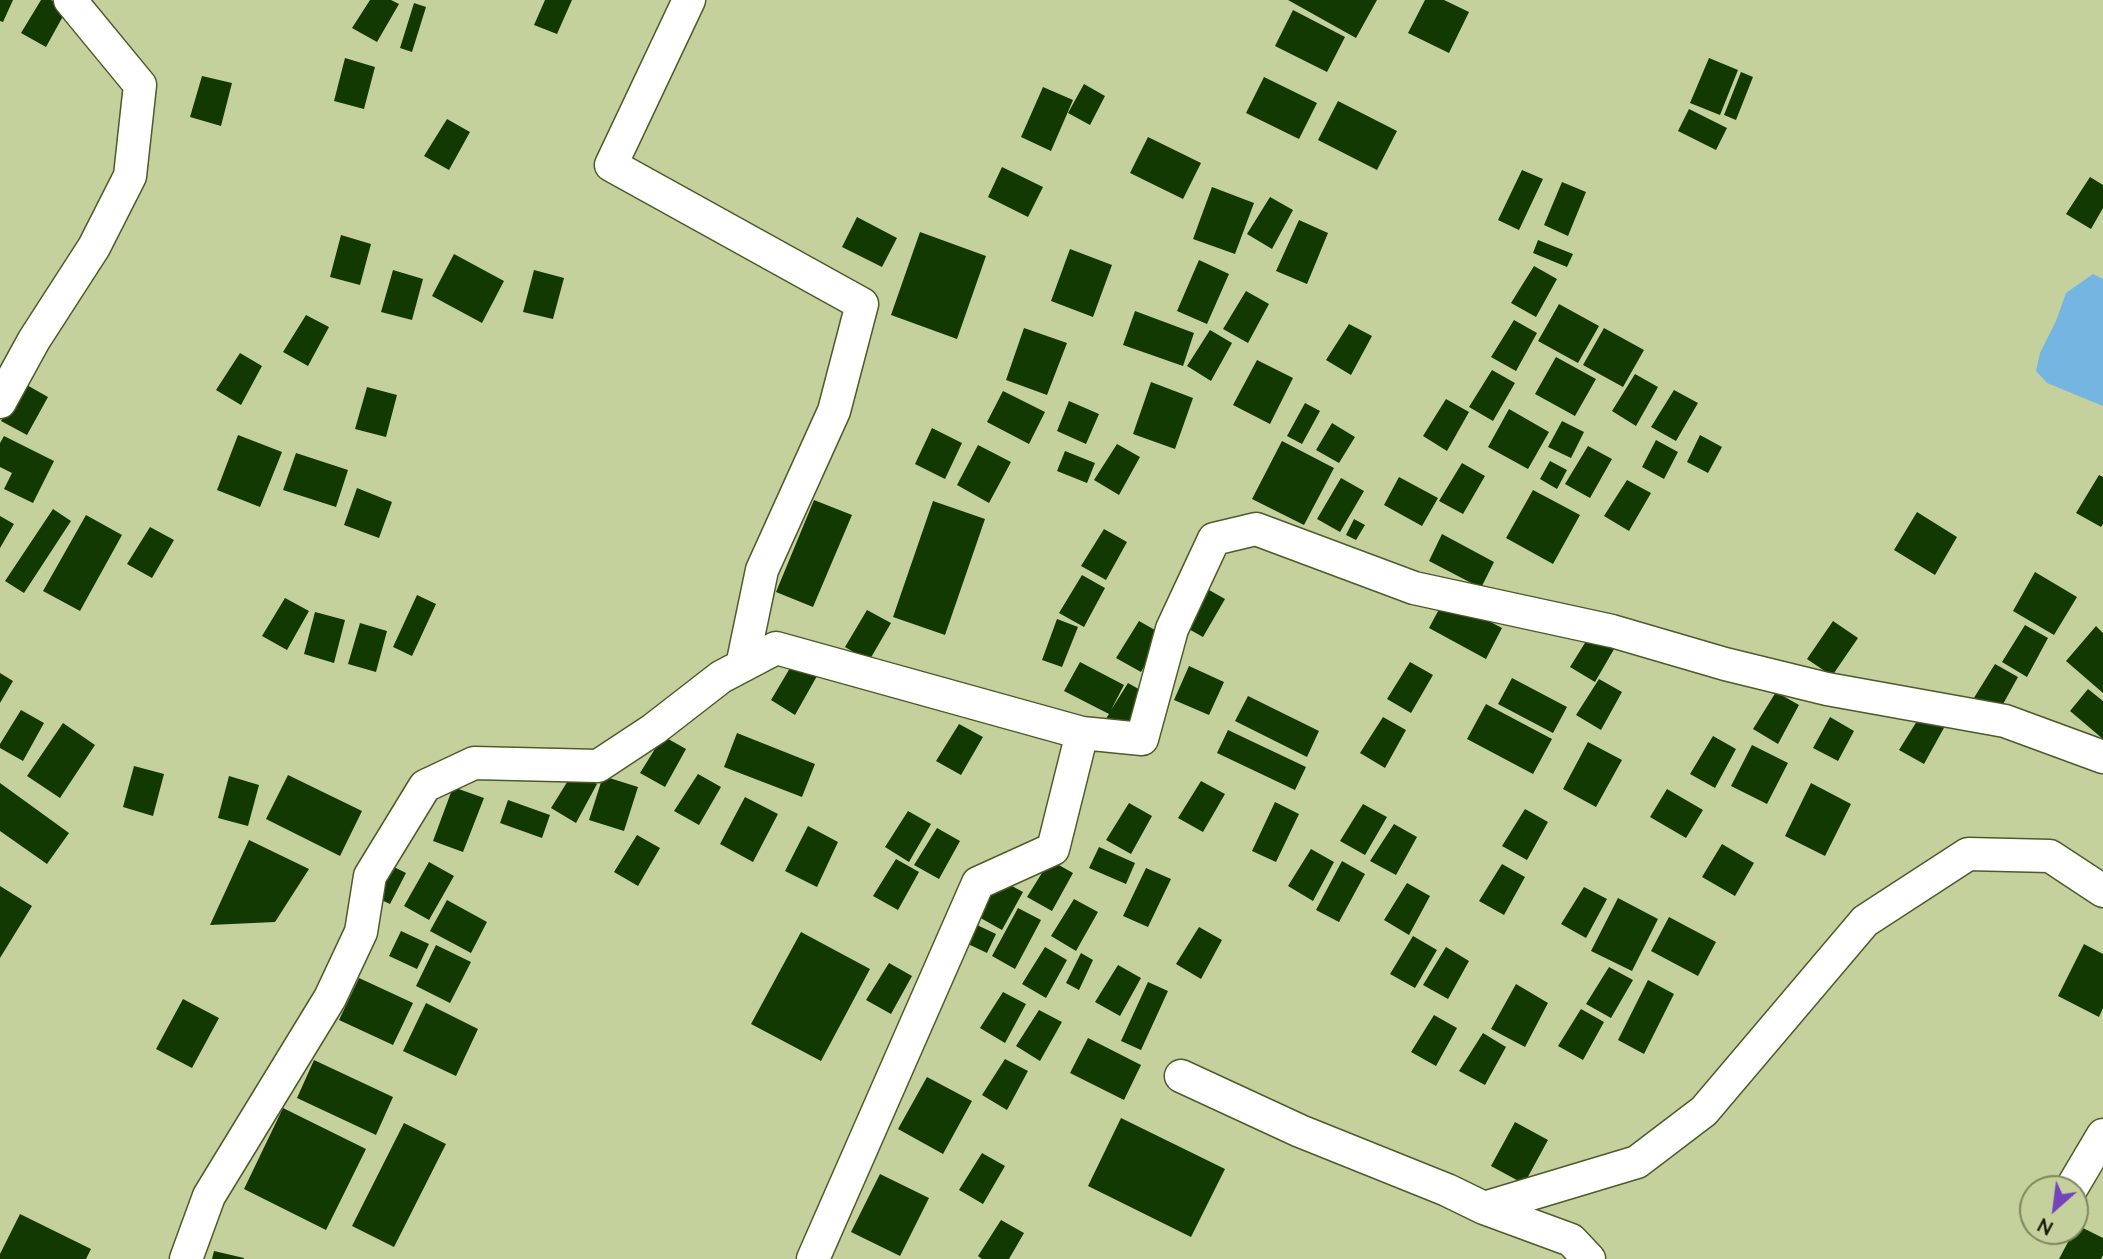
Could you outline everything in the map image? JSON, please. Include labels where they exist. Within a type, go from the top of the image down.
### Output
[{"type":"street","points":[[0,402],[34,340],[94,247],[130,176],[140,85],[70,0]]},
{"type":"street","points":[[689,0],[611,165],[862,304],[834,411],[762,570],[742,666]]},
{"type":"street","points":[[186,1259],[209,1196],[330,998],[361,932],[370,876],[425,786],[474,763],[598,766],[654,729],[721,677],[776,648],[1082,733],[1142,740],[1172,629],[1214,539],[1256,529],[1414,588],[1612,631],[1725,664],[1827,689],[2006,721],[2103,757]]},
{"type":"street","points":[[813,1259],[978,883],[1054,849],[1082,733]]},
{"type":"street","points":[[1483,1208],[1637,1162],[1704,1111],[1865,921],[1968,854],[2050,856],[2103,891]]},
{"type":"street","points":[[1181,1076],[1300,1131],[1447,1190],[1483,1208],[1571,1240],[1589,1259]]},
{"type":"street","points":[[2079,1175],[2103,1135]]},
{"type":"water","points":[[2093,274],[2103,279],[2103,406],[2047,383],[2036,371],[2040,353],[2066,293]]},
{"type":"building","points":[[0,0],[13,0],[3,22],[0,21]]},
{"type":"building","points":[[41,0],[51,0],[67,9],[46,47],[21,33]]},
{"type":"building","points":[[370,0],[391,0],[399,4],[377,42],[352,28]]},
{"type":"building","points":[[545,0],[572,0],[557,34],[534,25]]},
{"type":"building","points":[[1288,0],[1377,0],[1356,38]]},
{"type":"building","points":[[1425,0],[1444,0],[1469,12],[1449,53],[1408,33]]},
{"type":"building","points":[[414,3],[426,7],[412,52],[400,48]]},
{"type":"building","points":[[1293,10],[1345,37],[1327,72],[1275,46]]},
{"type":"building","points":[[345,58],[375,67],[364,109],[334,101]]},
{"type":"building","points":[[1709,58],[1738,70],[1720,115],[1690,103]]},
{"type":"building","points":[[1741,72],[1753,77],[1736,120],[1724,115]]},
{"type":"building","points":[[202,76],[232,83],[221,126],[190,117]]},
{"type":"building","points":[[1264,77],[1317,103],[1299,139],[1246,113]]},
{"type":"building","points":[[1084,84],[1105,96],[1090,125],[1068,113]]},
{"type":"building","points":[[1043,87],[1073,100],[1051,151],[1021,137]]},
{"type":"building","points":[[1338,101],[1397,131],[1377,170],[1318,140]]},
{"type":"building","points":[[1689,109],[1727,128],[1716,150],[1678,131]]},
{"type":"building","points":[[447,119],[470,132],[449,170],[424,156]]},
{"type":"building","points":[[1148,137],[1201,163],[1183,199],[1130,173]]},
{"type":"building","points":[[1002,167],[1043,187],[1028,217],[988,197]]},
{"type":"building","points":[[1522,170],[1543,179],[1519,230],[1498,220]]},
{"type":"building","points":[[2090,177],[2103,185],[2103,208],[2091,229],[2066,214]]},
{"type":"building","points":[[1562,182],[1586,192],[1568,236],[1544,225]]},
{"type":"building","points":[[1212,187],[1254,203],[1235,254],[1193,239]]},
{"type":"building","points":[[1270,197],[1293,210],[1272,249],[1247,234]]},
{"type":"building","points":[[857,217],[897,238],[882,267],[842,247]]},
{"type":"building","points":[[1299,220],[1328,233],[1307,284],[1276,271]]},
{"type":"building","points":[[920,232],[986,256],[957,339],[891,315]]},
{"type":"building","points":[[341,235],[371,244],[360,285],[330,277]]},
{"type":"building","points":[[1538,240],[1573,254],[1567,267],[1533,253]]},
{"type":"building","points":[[1070,249],[1112,265],[1093,317],[1051,301]]},
{"type":"building","points":[[454,254],[504,281],[482,323],[432,296]]},
{"type":"building","points":[[1199,260],[1229,274],[1207,324],[1177,311]]},
{"type":"building","points":[[1534,266],[1557,279],[1536,317],[1511,303]]},
{"type":"building","points":[[393,270],[423,279],[412,320],[381,312]]},
{"type":"building","points":[[534,270],[564,278],[553,319],[523,312]]},
{"type":"building","points":[[1246,291],[1269,304],[1248,343],[1223,329]]},
{"type":"building","points":[[1559,304],[1599,326],[1578,363],[1538,341]]},
{"type":"building","points":[[1135,311],[1194,333],[1183,366],[1123,345]]},
{"type":"building","points":[[306,315],[329,327],[308,366],[283,352]]},
{"type":"building","points":[[1514,320],[1537,333],[1516,371],[1491,357]]},
{"type":"building","points":[[1349,324],[1372,336],[1351,375],[1326,360]]},
{"type":"building","points":[[1024,328],[1067,343],[1047,395],[1006,380]]},
{"type":"building","points":[[1604,328],[1644,350],[1623,387],[1583,365]]},
{"type":"building","points":[[1210,330],[1232,343],[1211,381],[1187,366]]},
{"type":"building","points":[[240,353],[262,366],[241,405],[216,390]]},
{"type":"building","points":[[1556,357],[1596,379],[1575,416],[1535,394]]},
{"type":"building","points":[[1257,360],[1293,378],[1270,424],[1233,405]]},
{"type":"building","points":[[1492,370],[1515,383],[1493,421],[1469,407]]},
{"type":"building","points":[[1635,374],[1658,387],[1636,426],[1612,411]]},
{"type":"building","points":[[1151,382],[1193,398],[1175,449],[1133,434]]},
{"type":"building","points":[[25,384],[48,397],[27,435],[1,421]]},
{"type":"building","points":[[367,387],[397,395],[386,437],[355,429]]},
{"type":"building","points":[[1674,390],[1698,403],[1676,441],[1651,427]]},
{"type":"building","points":[[1003,391],[1045,412],[1029,444],[987,422]]},
{"type":"building","points":[[1446,399],[1469,412],[1447,451],[1423,436]]},
{"type":"building","points":[[1069,401],[1099,414],[1086,444],[1057,431]]},
{"type":"building","points":[[1305,403],[1320,411],[1302,444],[1287,436]]},
{"type":"building","points":[[1509,409],[1549,432],[1528,469],[1488,447]]},
{"type":"building","points":[[1562,421],[1584,432],[1571,458],[1548,447]]},
{"type":"building","points":[[1332,423],[1355,437],[1339,463],[1316,450]]},
{"type":"building","points":[[932,428],[962,443],[945,479],[915,464]]},
{"type":"building","points":[[238,435],[282,452],[260,507],[217,490]]},
{"type":"building","points":[[1700,435],[1722,447],[1708,473],[1687,462]]},
{"type":"building","points":[[4,436],[54,461],[33,503],[4,489],[12,473],[0,467],[0,443]]},
{"type":"building","points":[[1656,440],[1678,452],[1664,479],[1642,467]]},
{"type":"building","points":[[1282,441],[1334,468],[1304,525],[1252,499]]},
{"type":"building","points":[[1117,444],[1140,457],[1119,495],[1094,480]]},
{"type":"building","points":[[978,445],[1011,462],[989,503],[957,485]]},
{"type":"building","points":[[1588,446],[1612,459],[1590,498],[1565,484]]},
{"type":"building","points":[[1065,451],[1095,463],[1087,483],[1057,471]]},
{"type":"building","points":[[296,453],[348,470],[336,507],[283,490]]},
{"type":"building","points":[[1550,461],[1567,470],[1557,489],[1540,479]]},
{"type":"building","points":[[1462,463],[1485,476],[1463,514],[1439,501]]},
{"type":"building","points":[[2099,475],[2103,477],[2101,527],[2076,513]]},
{"type":"building","points":[[1399,477],[1438,498],[1422,526],[1384,505]]},
{"type":"building","points":[[1341,478],[1364,491],[1340,532],[1317,519]]},
{"type":"building","points":[[1627,480],[1651,493],[1629,531],[1604,516]]},
{"type":"building","points":[[357,488],[392,502],[379,538],[344,525]]},
{"type":"building","points":[[1533,490],[1580,515],[1553,564],[1506,538]]},
{"type":"building","points":[[814,500],[852,515],[813,607],[776,592]]},
{"type":"building","points":[[933,501],[985,519],[945,635],[893,617]]},
{"type":"building","points":[[53,509],[71,521],[24,593],[5,581]]},
{"type":"building","points":[[1917,512],[1957,537],[1935,575],[1894,550]]},
{"type":"building","points":[[86,515],[122,535],[80,611],[43,591]]},
{"type":"building","points":[[0,516],[14,524],[0,548]]},
{"type":"building","points":[[1354,519],[1365,525],[1356,540],[1346,535]]},
{"type":"building","points":[[150,527],[174,540],[152,578],[127,564]]},
{"type":"building","points":[[1104,529],[1127,542],[1106,580],[1081,566]]},
{"type":"building","points":[[1442,534],[1494,562],[1481,588],[1429,561]]},
{"type":"building","points":[[2035,572],[2077,597],[2054,635],[2013,611]]},
{"type":"building","points":[[1082,575],[1105,588],[1084,627],[1059,613]]},
{"type":"building","points":[[1202,586],[1225,599],[1203,637],[1178,623]]},
{"type":"building","points":[[417,595],[436,604],[412,656],[393,647]]},
{"type":"building","points":[[285,598],[309,611],[287,650],[262,636]]},
{"type":"building","points":[[1445,598],[1502,628],[1486,659],[1429,628]]},
{"type":"building","points":[[867,610],[891,623],[869,661],[845,647]]},
{"type":"building","points":[[315,612],[345,620],[334,663],[304,654]]},
{"type":"building","points":[[1057,619],[1078,627],[1062,667],[1042,660]]},
{"type":"building","points":[[1139,621],[1162,634],[1141,672],[1116,658]]},
{"type":"building","points":[[1833,621],[1858,638],[1832,676],[1807,659]]},
{"type":"building","points":[[360,623],[387,631],[376,672],[348,664]]},
{"type":"building","points":[[2025,625],[2048,638],[2027,677],[2002,662]]},
{"type":"building","points":[[2096,626],[2103,633],[2103,693],[2066,661]]},
{"type":"building","points":[[1593,630],[1617,644],[1595,682],[1570,667]]},
{"type":"building","points":[[1080,662],[1124,685],[1111,710],[1128,683],[1151,696],[1130,734],[1105,720],[1109,714],[1064,691]]},
{"type":"building","points":[[1410,662],[1433,675],[1411,713],[1387,699]]},
{"type":"building","points":[[793,663],[817,676],[795,715],[771,700]]},
{"type":"building","points":[[1995,664],[2018,677],[1997,715],[1972,701]]},
{"type":"building","points":[[1189,666],[1224,682],[1209,715],[1174,700]]},
{"type":"building","points":[[0,673],[13,681],[0,703]]},
{"type":"building","points":[[1512,678],[1567,707],[1553,733],[1498,704]]},
{"type":"building","points":[[1599,679],[1622,692],[1601,730],[1576,715]]},
{"type":"building","points":[[2088,689],[2103,701],[2103,739],[2070,711]]},
{"type":"building","points":[[1776,692],[1799,705],[1778,744],[1753,729]]},
{"type":"building","points":[[1248,696],[1319,731],[1307,757],[1235,721]]},
{"type":"building","points":[[1486,704],[1552,739],[1533,774],[1467,739]]},
{"type":"building","points":[[21,710],[44,723],[23,761],[0,748]]},
{"type":"building","points":[[1922,713],[1945,726],[1924,764],[1899,750]]},
{"type":"building","points":[[1383,717],[1406,730],[1385,768],[1360,753]]},
{"type":"building","points":[[1830,717],[1854,731],[1838,761],[1813,748]]},
{"type":"building","points":[[63,723],[95,745],[60,798],[27,776]]},
{"type":"building","points":[[959,724],[983,737],[961,775],[936,761]]},
{"type":"building","points":[[1228,730],[1306,767],[1295,790],[1217,753]]},
{"type":"building","points":[[737,733],[815,764],[802,797],[724,767]]},
{"type":"building","points":[[663,736],[686,749],[665,787],[640,773]]},
{"type":"building","points":[[1713,736],[1736,749],[1715,788],[1690,774]]},
{"type":"building","points":[[1588,742],[1622,760],[1596,807],[1563,789]]},
{"type":"building","points":[[1752,745],[1788,763],[1767,804],[1731,786]]},
{"type":"building","points":[[134,766],[164,774],[153,816],[123,807]]},
{"type":"building","points":[[574,771],[597,784],[576,823],[551,808]]},
{"type":"building","points":[[698,774],[721,787],[699,825],[674,811]]},
{"type":"building","points":[[288,775],[362,811],[340,856],[266,819]]},
{"type":"building","points":[[229,776],[259,785],[248,826],[218,818]]},
{"type":"building","points":[[603,776],[638,787],[624,831],[589,820]]},
{"type":"building","points":[[1201,781],[1225,794],[1203,832],[1178,818]]},
{"type":"building","points":[[0,783],[69,833],[47,864],[0,831]]},
{"type":"building","points":[[1811,783],[1851,804],[1825,856],[1785,836]]},
{"type":"building","points":[[453,787],[484,798],[463,852],[433,841]]},
{"type":"building","points":[[1667,789],[1703,810],[1686,838],[1650,817]]},
{"type":"building","points":[[745,797],[778,814],[753,862],[720,844]]},
{"type":"building","points":[[508,800],[550,815],[542,838],[500,823]]},
{"type":"building","points":[[1275,802],[1299,814],[1276,862],[1252,851]]},
{"type":"building","points":[[1129,803],[1152,816],[1131,854],[1106,840]]},
{"type":"building","points":[[1363,804],[1387,817],[1365,855],[1340,841]]},
{"type":"building","points":[[1525,809],[1548,822],[1527,860],[1502,846]]},
{"type":"building","points":[[908,811],[931,824],[909,862],[885,847]]},
{"type":"building","points":[[1394,824],[1417,837],[1396,875],[1370,861]]},
{"type":"building","points":[[808,826],[838,842],[817,887],[785,871]]},
{"type":"building","points":[[937,828],[960,841],[939,879],[914,865]]},
{"type":"building","points":[[637,835],[660,848],[638,886],[614,872]]},
{"type":"building","points":[[249,840],[309,869],[275,922],[210,925]]},
{"type":"building","points":[[1722,844],[1754,863],[1735,896],[1702,877]]},
{"type":"building","points":[[1099,847],[1135,863],[1126,884],[1089,868]]},
{"type":"building","points":[[1311,849],[1334,862],[1313,901],[1288,886]]},
{"type":"building","points":[[896,859],[919,872],[898,910],[873,896]]},
{"type":"building","points":[[1050,860],[1073,873],[1052,911],[1027,897]]},
{"type":"building","points":[[1342,861],[1365,874],[1339,922],[1316,910]]},
{"type":"building","points":[[429,862],[454,876],[429,920],[404,906]]},
{"type":"building","points":[[1502,864],[1525,877],[1504,915],[1479,901]]},
{"type":"building","points":[[390,865],[406,873],[390,904],[373,896]]},
{"type":"building","points":[[1146,868],[1171,879],[1148,927],[1123,916]]},
{"type":"building","points":[[999,879],[1023,892],[1002,930],[977,916]]},
{"type":"building","points":[[1407,883],[1430,896],[1409,935],[1384,920]]},
{"type":"building","points":[[0,886],[32,906],[0,958]]},
{"type":"building","points":[[1584,887],[1607,899],[1586,938],[1561,924]]},
{"type":"building","points":[[1618,898],[1658,919],[1632,971],[1591,951]]},
{"type":"building","points":[[1074,899],[1098,912],[1076,951],[1051,936]]},
{"type":"building","points":[[447,900],[487,922],[471,953],[430,931]]},
{"type":"building","points":[[1018,908],[1041,920],[1015,969],[992,956]]},
{"type":"building","points":[[1669,917],[1716,942],[1698,976],[1651,951]]},
{"type":"building","points":[[975,924],[996,934],[987,953],[966,943]]},
{"type":"building","points":[[1199,927],[1222,940],[1201,979],[1176,964]]},
{"type":"building","points":[[401,931],[429,944],[417,969],[389,956]]},
{"type":"building","points":[[801,932],[870,969],[821,1061],[751,1024]]},
{"type":"building","points":[[1413,936],[1437,950],[1415,988],[1390,974]]},
{"type":"building","points":[[2084,944],[2103,954],[2103,1008],[2099,1017],[2058,996]]},
{"type":"building","points":[[436,945],[471,962],[450,1003],[416,986]]},
{"type":"building","points":[[1045,947],[1067,960],[1046,998],[1022,984]]},
{"type":"building","points":[[1446,947],[1469,961],[1448,999],[1423,985]]},
{"type":"building","points":[[1081,953],[1093,960],[1079,990],[1066,983]]},
{"type":"building","points":[[889,963],[912,976],[891,1014],[866,1000]]},
{"type":"building","points":[[1118,965],[1141,978],[1120,1016],[1095,1002]]},
{"type":"building","points":[[1609,967],[1633,980],[1611,1018],[1586,1004]]},
{"type":"building","points":[[359,978],[413,1003],[393,1045],[339,1020]]},
{"type":"building","points":[[1648,980],[1674,994],[1644,1054],[1618,1040]]},
{"type":"building","points":[[1148,982],[1168,991],[1141,1050],[1121,1041]]},
{"type":"building","points":[[1516,984],[1548,1003],[1525,1047],[1491,1029]]},
{"type":"building","points":[[1003,992],[1026,1004],[1005,1043],[980,1028]]},
{"type":"building","points":[[183,999],[219,1018],[192,1068],[156,1049]]},
{"type":"building","points":[[426,1003],[478,1029],[456,1076],[403,1051]]},
{"type":"building","points":[[1581,1009],[1604,1022],[1583,1060],[1558,1046]]},
{"type":"building","points":[[1039,1010],[1062,1022],[1040,1061],[1016,1046]]},
{"type":"building","points":[[1434,1015],[1457,1028],[1436,1066],[1411,1052]]},
{"type":"building","points":[[1483,1033],[1506,1047],[1485,1085],[1459,1071]]},
{"type":"building","points":[[1088,1038],[1141,1065],[1124,1100],[1070,1073]]},
{"type":"building","points":[[1005,1059],[1028,1071],[1007,1110],[982,1095]]},
{"type":"building","points":[[314,1060],[393,1097],[376,1135],[297,1098]]},
{"type":"building","points":[[927,1077],[972,1101],[943,1154],[898,1129]]},
{"type":"building","points":[[283,1108],[366,1149],[326,1230],[244,1189]]},
{"type":"building","points":[[1121,1118],[1225,1169],[1191,1237],[1088,1186]]},
{"type":"building","points":[[1515,1122],[1548,1140],[1524,1184],[1491,1166]]},
{"type":"building","points":[[404,1123],[446,1144],[394,1247],[352,1226]]},
{"type":"building","points":[[982,1153],[1005,1166],[983,1204],[959,1190]]},
{"type":"building","points":[[880,1174],[929,1198],[900,1256],[851,1232]]},
{"type":"building","points":[[20,1214],[91,1249],[86,1259],[0,1259]]},
{"type":"building","points":[[1001,1220],[1024,1233],[1009,1259],[982,1259],[978,1256]]},
{"type":"building","points":[[2089,1231],[2103,1238],[2101,1259],[2059,1259],[2066,1245],[2089,1245]]},
{"type":"building","points":[[214,1251],[244,1258],[244,1259],[212,1259]]}]
